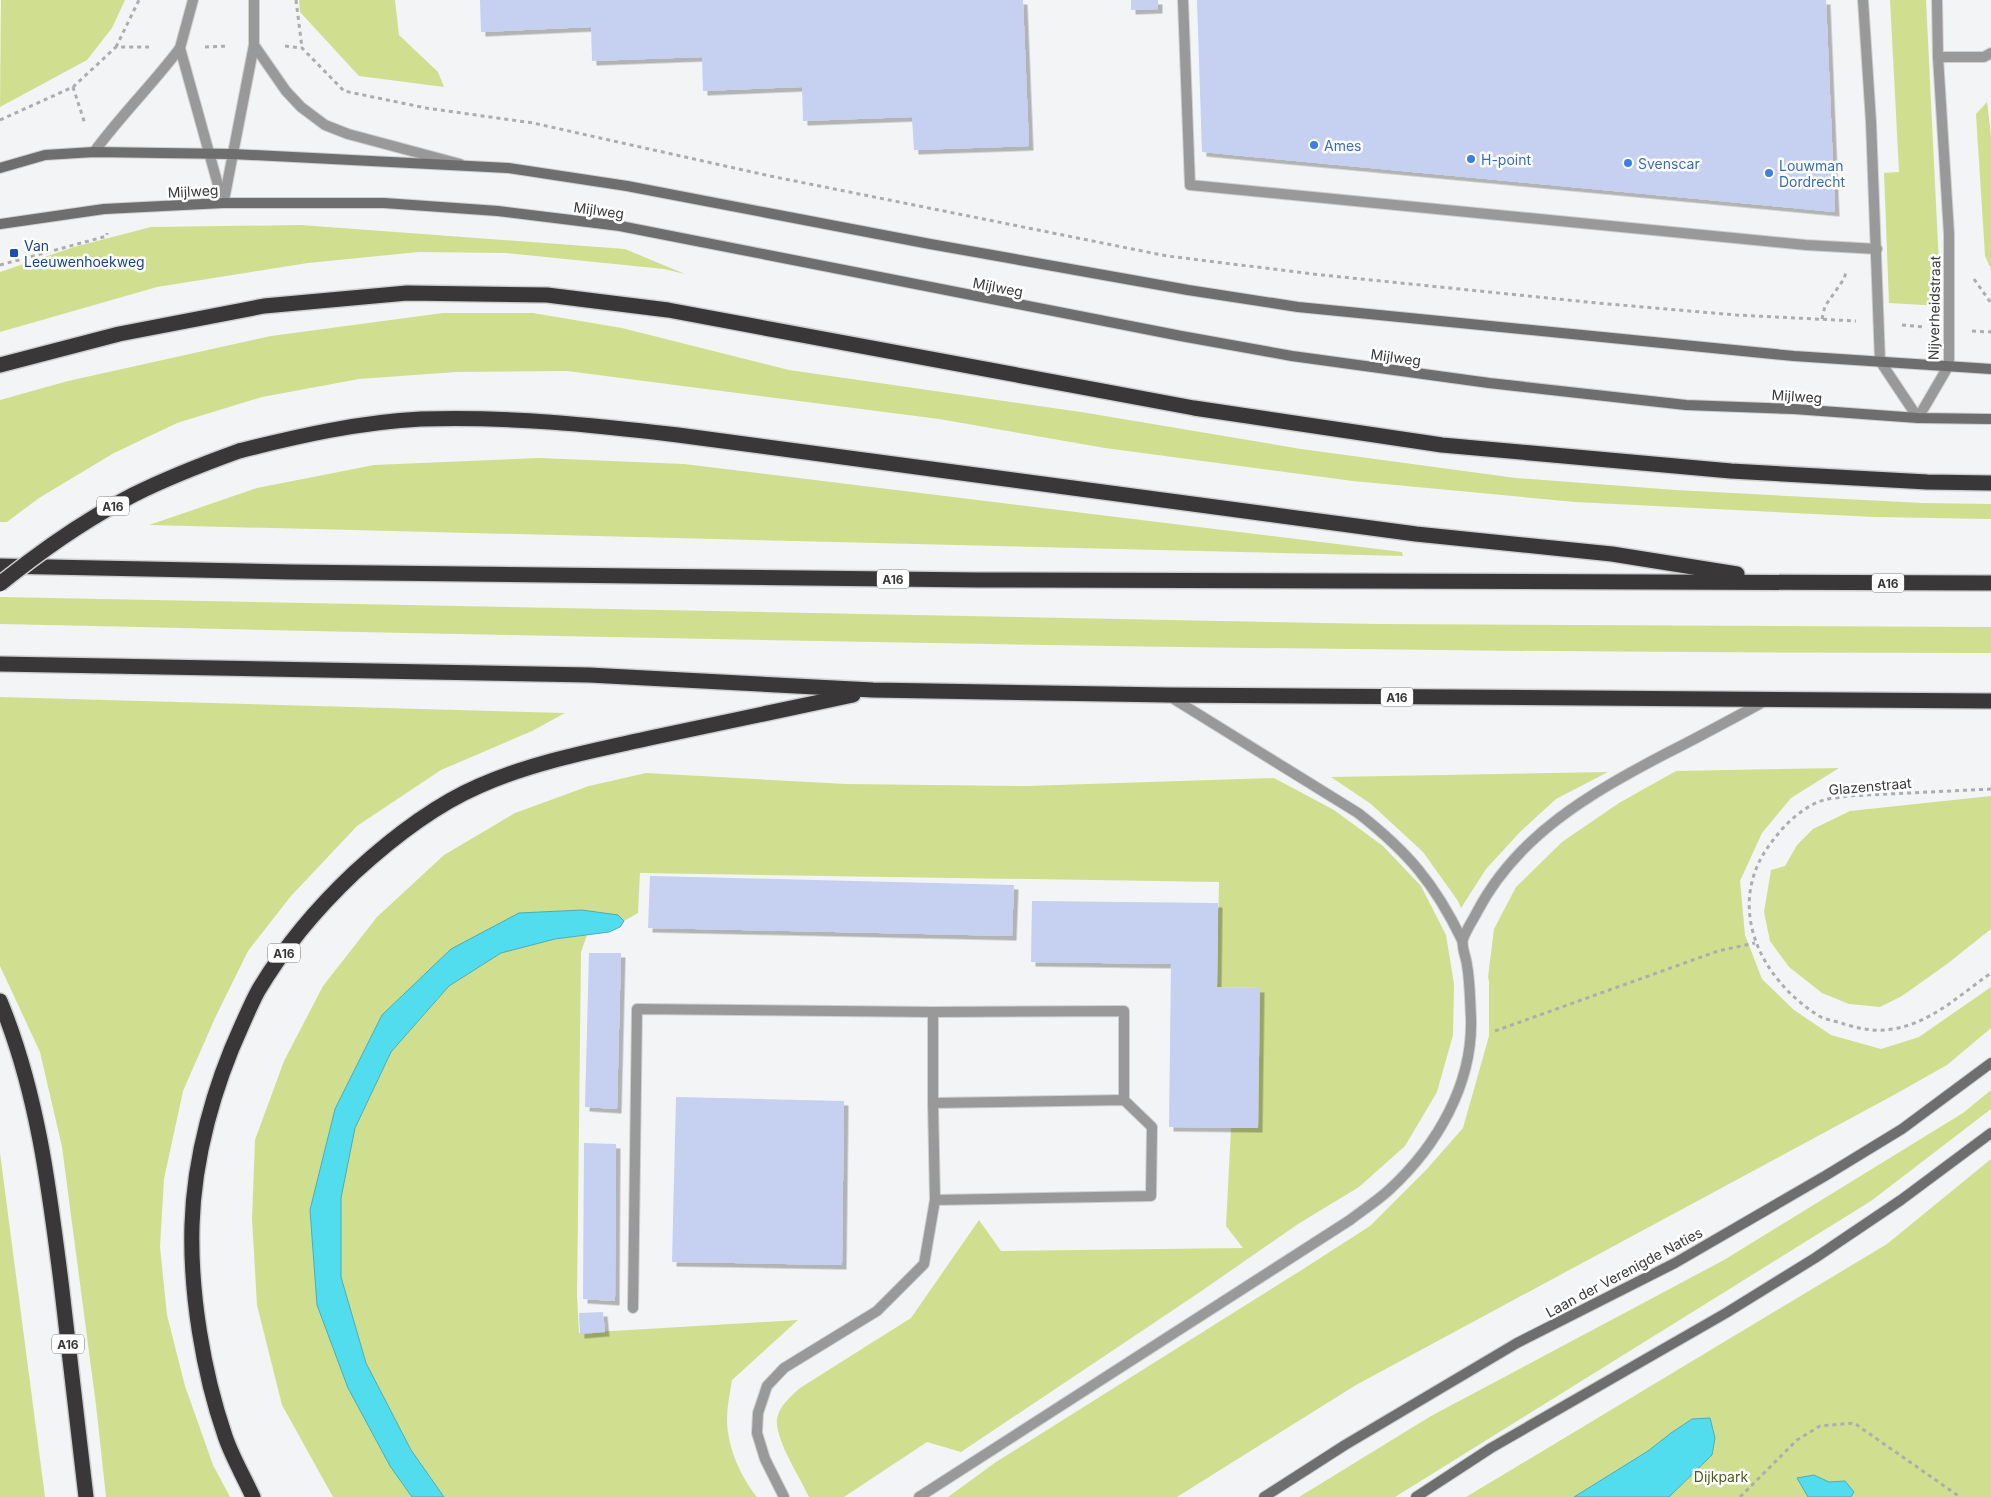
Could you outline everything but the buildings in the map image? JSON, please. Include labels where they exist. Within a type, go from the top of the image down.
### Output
[{"type":"highway","points":[[0,365],[119,334],[264,306],[408,293],[547,295],[668,310],[1194,408],[1442,445],[1731,471],[1927,482],[1991,483]]},
{"type":"highway","name":"A16","points":[[0,584],[37,554],[84,523],[134,495],[185,471],[239,451],[290,438],[350,427],[419,420],[491,419],[564,422],[688,436],[1416,534],[1612,554],[1786,582]]},
{"type":"highway","name":"A16","points":[[0,566],[282,572],[978,580],[1991,583]]},
{"type":"highway","name":"A16","points":[[0,664],[589,675],[873,690],[1168,695],[1991,701]]},
{"type":"highway","name":"A16","points":[[254,1497],[226,1439],[207,1376],[198,1316],[193,1254],[194,1193],[200,1156],[210,1117],[222,1075],[237,1036],[256,994],[300,930],[333,892],[390,841],[443,804],[478,786],[536,764],[873,690]]},
{"type":"highway","name":"A16","points":[[0,1001],[22,1059],[38,1125],[48,1182],[86,1497]]},
{"type":"main road","name":"Mijlweg","points":[[0,168],[45,156],[94,152],[232,154],[508,168],[627,186],[930,244],[1188,290],[1298,307],[1794,356],[1991,369]]},
{"type":"main road","name":"Mijlweg","points":[[0,224],[104,209],[223,203],[384,203],[526,214],[620,226],[1171,335],[1292,356],[1488,383],[1686,405],[1794,409],[1918,418],[1991,419]]},
{"type":"main road","name":"Laan der Verenigde Naties","points":[[1264,1497],[1345,1445],[1517,1343],[1675,1263],[1825,1176],[1902,1129],[1991,1063]]},
{"type":"main road","points":[[1416,1497],[1491,1448],[1726,1313],[1815,1258],[1901,1200],[1991,1133]]},
{"type":"street","points":[[94,152],[114,125],[159,77],[180,48],[193,0]]},
{"type":"street","points":[[223,203],[254,45],[254,0]]},
{"type":"street","points":[[1183,0],[1190,185],[1806,245],[1877,249]]},
{"type":"street","points":[[1863,0],[1877,249],[1880,361],[1918,418]]},
{"type":"street","name":"Nijverheidstraat","points":[[1918,418],[1949,365],[1949,234],[1938,57],[1937,0]]},
{"type":"street","points":[[254,45],[286,92],[301,107],[325,125],[348,134],[470,166]]},
{"type":"street","points":[[180,48],[223,203]]},
{"type":"street","points":[[1938,57],[1984,57],[1991,53]]},
{"type":"street","points":[[919,1497],[1350,1220],[1389,1190],[1424,1153],[1441,1127],[1465,1072],[1470,1040],[1470,991],[1462,940],[1438,894],[1424,874],[1384,834],[1358,813],[1168,695]]},
{"type":"street","points":[[1462,940],[1482,902],[1502,872],[1524,847],[1550,825],[1576,805],[1606,786],[1767,700]]},
{"type":"street","points":[[634,1308],[637,1009],[933,1012],[1124,1011],[1124,1100]]},
{"type":"street","points":[[784,1497],[765,1459],[757,1433],[758,1413],[767,1386],[784,1368],[878,1311],[924,1264],[935,1200],[933,1012]]},
{"type":"street","points":[[934,1103],[1124,1100],[1152,1127],[1151,1196],[935,1200]]},
{"type":"path","points":[[0,120],[73,87],[116,47],[139,0]]},
{"type":"path","points":[[296,0],[302,48],[344,90],[426,108],[533,123],[779,178],[1167,256],[1322,275],[1597,303],[1736,315],[1880,323]]},
{"type":"path","points":[[116,47],[180,48],[254,45],[302,48]]},
{"type":"path","points":[[0,265],[108,236]]},
{"type":"path","name":"Glazenstraat","points":[[1991,789],[1847,796],[1824,800],[1785,824],[1768,845],[1757,864],[1751,883],[1748,903],[1750,925],[1755,943],[1767,965],[1798,1000],[1820,1016],[1858,1028],[1875,1030],[1894,1029],[1913,1023],[1932,1015],[1991,973]]},
{"type":"path","points":[[1470,1040],[1718,951],[1755,943]]},
{"type":"path","points":[[1740,1497],[1797,1440],[1820,1426],[1854,1423],[1960,1497]]},
{"type":"green space","points":[[1,0],[125,0],[112,28],[87,60],[0,107]]},
{"type":"green space","points":[[299,0],[395,0],[399,35],[438,72],[444,87],[359,76],[300,12]]},
{"type":"green space","points":[[1890,0],[1926,0],[1941,306],[1889,303],[1884,173],[1899,172]]},
{"type":"green space","points":[[1987,102],[1991,135],[1991,269],[1985,256],[1976,114]]},
{"type":"green space","points":[[301,225],[625,249],[685,274],[664,269],[506,253],[419,252],[308,263],[157,287],[0,332],[0,272],[74,247],[151,227]]},
{"type":"green space","points":[[443,313],[533,313],[622,328],[789,370],[1081,412],[1301,449],[1516,478],[1676,490],[1922,503],[1991,504],[1991,519],[1875,517],[1575,502],[1353,481],[1105,448],[939,419],[567,371],[456,372],[359,379],[262,397],[177,423],[114,453],[39,498],[7,522],[0,522],[0,400],[68,381],[271,336]]},
{"type":"green space","points":[[539,458],[684,464],[1402,552],[1403,556],[149,525],[257,488],[374,465]]},
{"type":"green space","points":[[0,597],[1378,624],[1991,627],[1991,653],[1244,648],[747,640],[0,624]]},
{"type":"green space","points":[[0,697],[565,713],[532,731],[441,770],[357,826],[291,896],[248,951],[215,1018],[183,1091],[164,1179],[160,1247],[167,1315],[185,1386],[213,1465],[230,1497],[106,1497],[96,1405],[62,1147],[40,1052],[0,966]]},
{"type":"green space","points":[[1839,768],[1791,798],[1762,833],[1740,881],[1745,935],[1762,979],[1794,1010],[1831,1035],[1881,1049],[1919,1037],[1991,987],[1991,1028],[1947,1065],[1356,1385],[1177,1497],[948,1497],[996,1462],[1370,1226],[1426,1170],[1463,1128],[1489,1036],[1488,977],[1494,929],[1516,887],[1562,842],[1619,803],[1676,771]]},
{"type":"green space","points":[[1608,772],[1556,799],[1521,831],[1486,869],[1461,908],[1423,852],[1371,804],[1331,777]]},
{"type":"green space","points":[[646,773],[846,784],[1027,786],[1274,778],[1334,810],[1383,846],[1421,886],[1446,935],[1454,984],[1453,1035],[1437,1092],[1405,1146],[1359,1187],[1298,1224],[961,1452],[927,1442],[844,1497],[809,1497],[784,1448],[777,1428],[780,1410],[800,1388],[911,1318],[979,1220],[1001,1251],[1243,1248],[1226,1226],[1231,1128],[1258,1128],[1259,988],[1217,987],[1219,882],[640,873],[638,913],[624,921],[618,915],[451,949],[335,1109],[310,1210],[317,1305],[348,1388],[390,1466],[412,1497],[333,1497],[282,1405],[257,1305],[252,1219],[255,1140],[284,1061],[323,986],[377,917],[444,855],[515,813],[589,786]]},
{"type":"green space","points":[[1991,796],[1991,929],[1902,996],[1880,1007],[1849,1004],[1822,993],[1789,967],[1770,941],[1764,912],[1771,870],[1785,866],[1797,845],[1813,829],[1850,811]]},
{"type":"green space","points":[[587,935],[581,952],[577,1296],[579,1333],[798,1320],[732,1380],[727,1414],[729,1440],[740,1470],[757,1497],[444,1497],[411,1450],[366,1363],[341,1277],[341,1198],[355,1128],[391,1052],[449,986],[501,953],[555,939]]},
{"type":"green space","points":[[1991,1090],[1991,1109],[1871,1201],[1395,1497],[1299,1497],[1431,1416],[1724,1260],[1963,1113]]},
{"type":"green space","points":[[0,1153],[45,1497],[0,1497]]},
{"type":"green space","name":"Dijkpark","points":[[1991,1159],[1991,1497],[1851,1497],[1854,1492],[1845,1481],[1829,1482],[1814,1475],[1798,1478],[1808,1497],[1669,1497],[1712,1455],[1715,1438],[1710,1418],[1692,1419],[1648,1451],[1574,1497],[1466,1497],[1887,1244]]},
{"type":"water","points":[[582,910],[618,915],[624,921],[620,927],[609,932],[555,939],[501,953],[449,986],[391,1052],[355,1128],[341,1198],[341,1277],[366,1363],[411,1450],[444,1497],[412,1497],[390,1466],[348,1388],[317,1305],[310,1210],[335,1109],[382,1015],[451,949],[519,913]]},
{"type":"water","points":[[1710,1418],[1715,1438],[1712,1455],[1669,1497],[1574,1497],[1648,1451],[1692,1419]]},
{"type":"water","points":[[1814,1475],[1829,1482],[1845,1481],[1854,1492],[1851,1497],[1808,1497],[1797,1478]]},
{"type":"place","name":"Ames","points":[[1314,145]]},
{"type":"place","name":"H-point","points":[[1471,159]]},
{"type":"place","name":"Svenscar","points":[[1628,163]]},
{"type":"place","name":"Louwman Dordrecht","points":[[1769,173]]},
{"type":"place","name":"Van Leeuwenhoekweg","points":[[14,253]]}]
